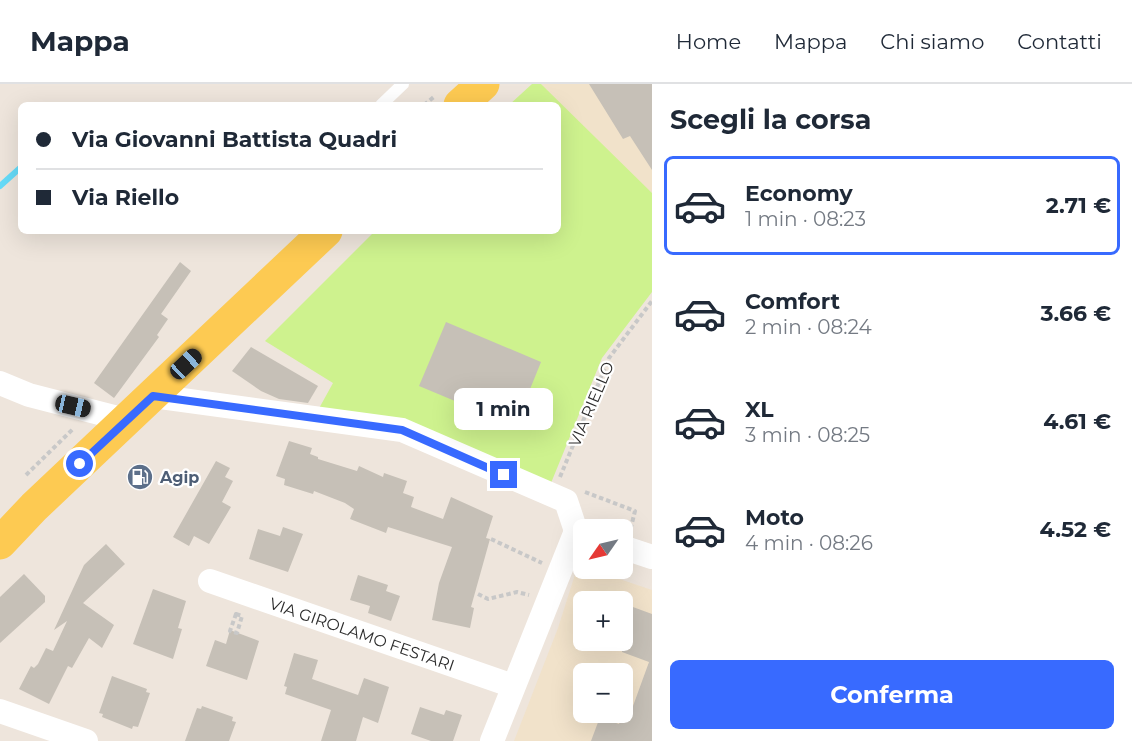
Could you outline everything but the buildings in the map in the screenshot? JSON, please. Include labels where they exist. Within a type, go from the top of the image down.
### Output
[{"type":"main road","points":[[463,102],[483,84]]},
{"type":"main road","points":[[0,543],[34,507],[323,234]]},
{"type":"main road","points":[[0,527],[34,507]]},
{"type":"street","points":[[0,383],[29,395],[126,420]]},
{"type":"street","points":[[153,396],[402,430],[566,501],[574,519]]},
{"type":"street","points":[[492,741],[560,572],[573,546]]},
{"type":"street","points":[[633,550],[652,557]]},
{"type":"street","name":"VIA GIROLAMO FESTARI","points":[[210,581],[513,686]]},
{"type":"street","points":[[0,711],[52,735],[86,741]]},
{"type":"lane","points":[[384,102],[403,84]]},
{"type":"path","name":"VIA RIELLO","points":[[558,482],[609,358],[652,301]]},
{"type":"path","points":[[580,490],[635,511],[633,519]]},
{"type":"path","points":[[491,539],[560,572]]},
{"type":"path","points":[[478,594],[488,599],[517,592]]},
{"type":"path","points":[[236,614],[242,616],[237,633],[230,631],[236,614]]},
{"type":"shaded area","points":[[541,84],[652,84],[652,193],[615,159],[561,102]]},
{"type":"shaded area","points":[[574,579],[619,579],[652,590],[652,741],[514,741],[558,628]]},
{"type":"green space","points":[[532,84],[541,84],[559,102],[512,102]]},
{"type":"green space","points":[[561,104],[652,193],[652,292],[602,358],[551,483],[317,412],[333,383],[265,341],[372,234],[561,234]]},
{"type":"waterway","points":[[0,186],[18,170]]},
{"type":"place","name":"Agip","points":[[140,477]]},
{"type":"route","points":[[80,464],[153,396],[402,430],[504,475]]}]
